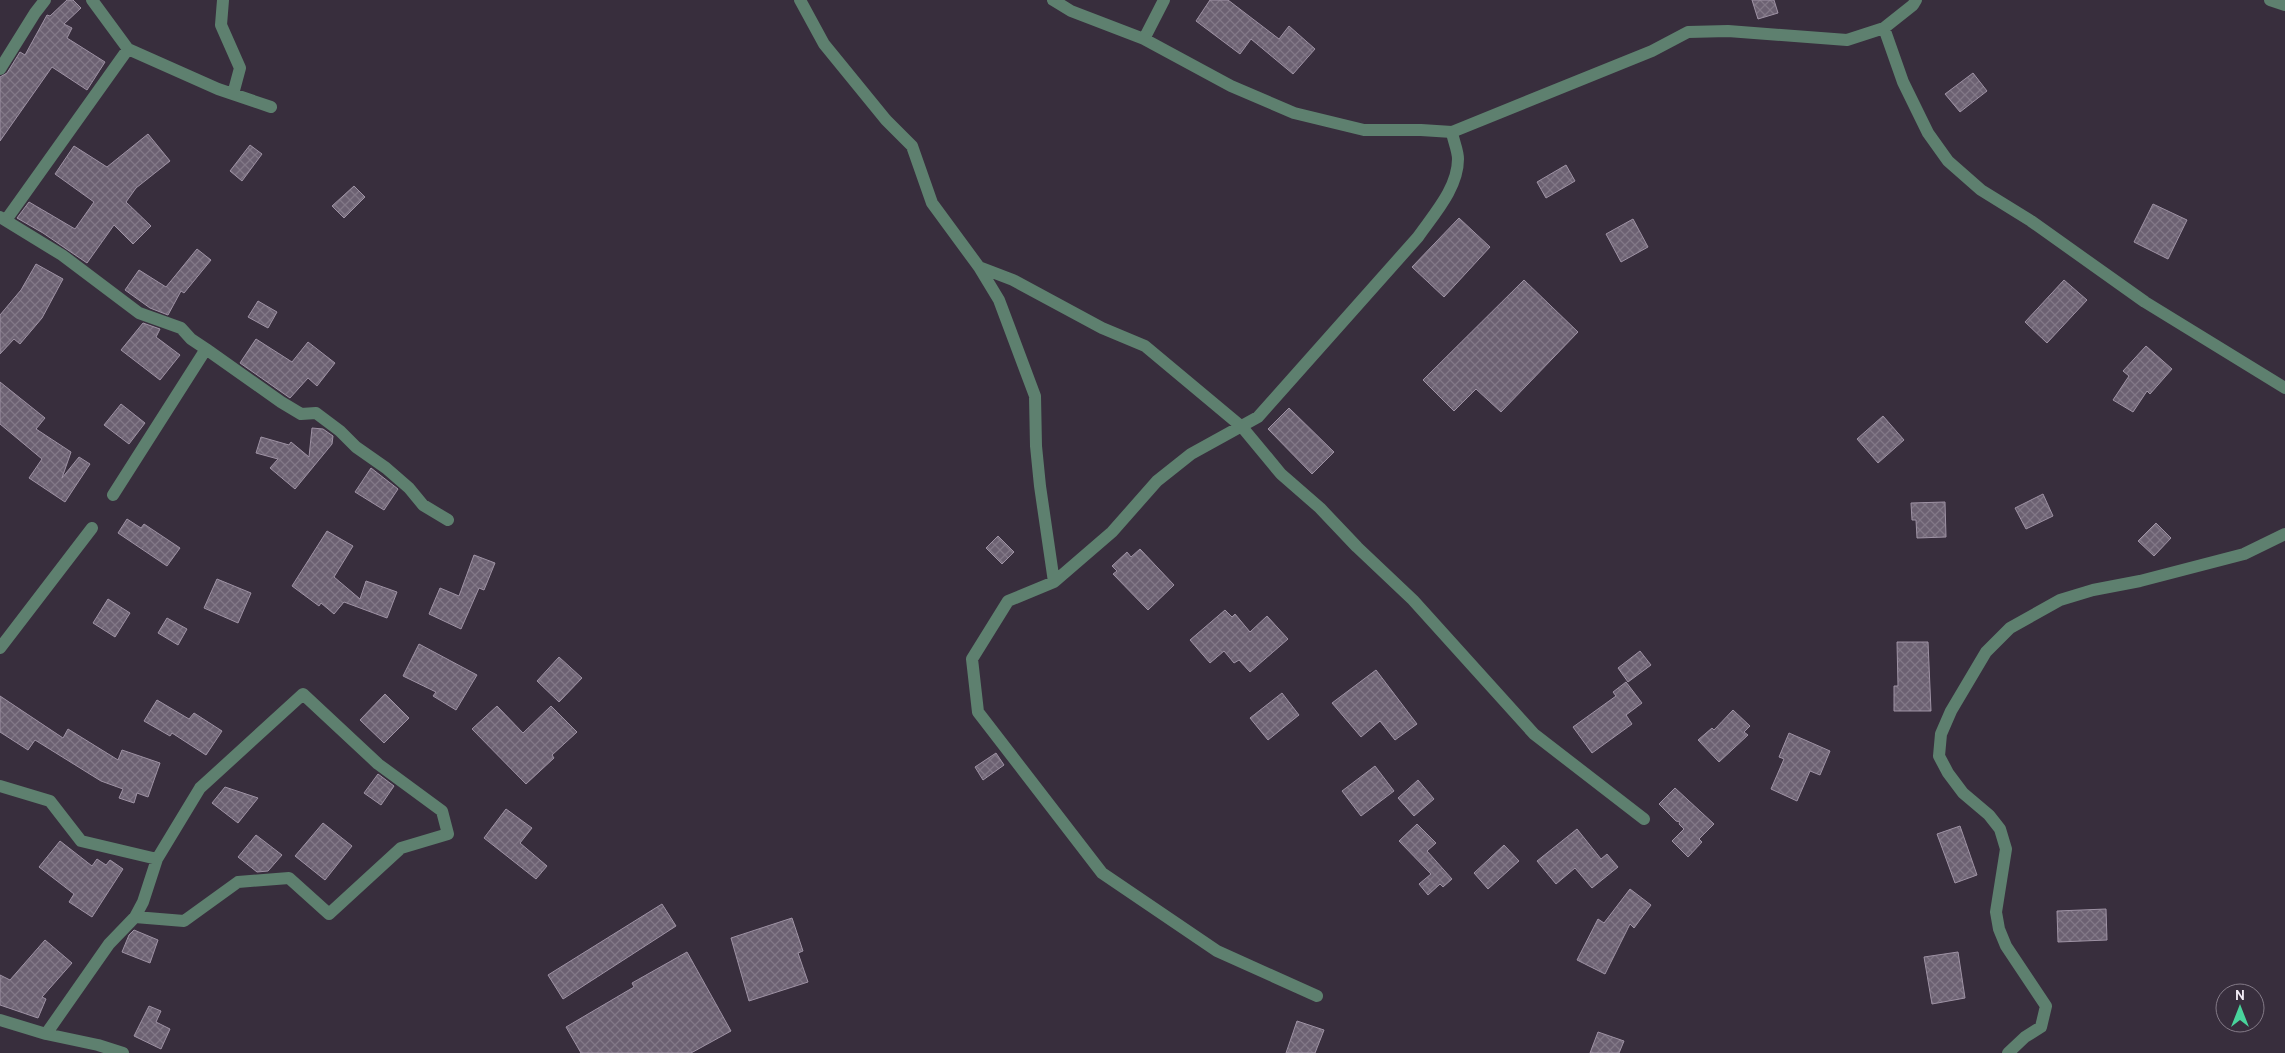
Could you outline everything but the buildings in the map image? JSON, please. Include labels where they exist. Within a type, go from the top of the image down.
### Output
[{"type":"street","points":[[0,69],[35,13],[46,0]]},
{"type":"street","points":[[92,0],[128,48],[233,94],[271,107]]},
{"type":"street","points":[[223,0],[221,25],[240,68],[233,94]]},
{"type":"street","points":[[800,0],[824,44],[886,120],[912,146],[932,203],[979,267],[999,300],[1024,362],[1035,396],[1036,446],[1040,486],[1054,582]]},
{"type":"street","points":[[1053,0],[1070,11],[1144,39],[1231,86],[1294,113],[1364,130],[1452,132],[1652,51],[1688,32],[1728,31],[1847,40],[1884,28],[1913,5],[1916,0]]},
{"type":"street","points":[[1144,39],[1164,0]]},
{"type":"street","points":[[2270,0],[2285,5]]},
{"type":"street","points":[[1884,28],[1911,99],[1928,133],[1948,161],[1981,190],[2031,221],[2145,302],[2285,388]]},
{"type":"street","points":[[128,48],[3,219],[62,255],[140,313],[181,328],[206,349],[281,402],[301,414],[316,413],[340,432],[356,448],[386,468],[409,488],[423,505],[448,520]]},
{"type":"street","points":[[1317,996],[1217,951],[1102,873],[1020,764],[978,712],[972,659],[1008,601],[1054,582],[1112,532],[1157,481],[1191,454],[1258,417],[1418,237],[1452,185],[1458,158],[1452,132]]},
{"type":"street","points":[[979,267],[1013,280],[1102,328],[1145,346],[1242,427],[1281,474],[1320,508],[1357,547],[1413,600],[1534,734],[1644,820]]},
{"type":"street","points":[[113,495],[206,349]]},
{"type":"street","points":[[0,648],[92,528]]},
{"type":"street","points":[[2008,1053],[2040,1027],[2046,1006],[2006,946],[2000,929],[1996,912],[2006,849],[2000,829],[1989,815],[1963,793],[1948,773],[1939,756],[1941,734],[1951,711],[1986,652],[2010,628],[2060,600],[2092,590],[2140,581],[2244,554],[2285,534]]},
{"type":"street","points":[[46,1034],[109,944],[135,916],[143,902],[157,859],[200,788],[303,694],[378,764],[442,812],[448,834],[402,848],[328,914],[289,878],[238,882],[184,921],[135,916]]},
{"type":"street","points":[[0,786],[50,800],[81,841],[157,859]]},
{"type":"street","points":[[0,1020],[46,1034],[98,1045],[123,1053]]}]
